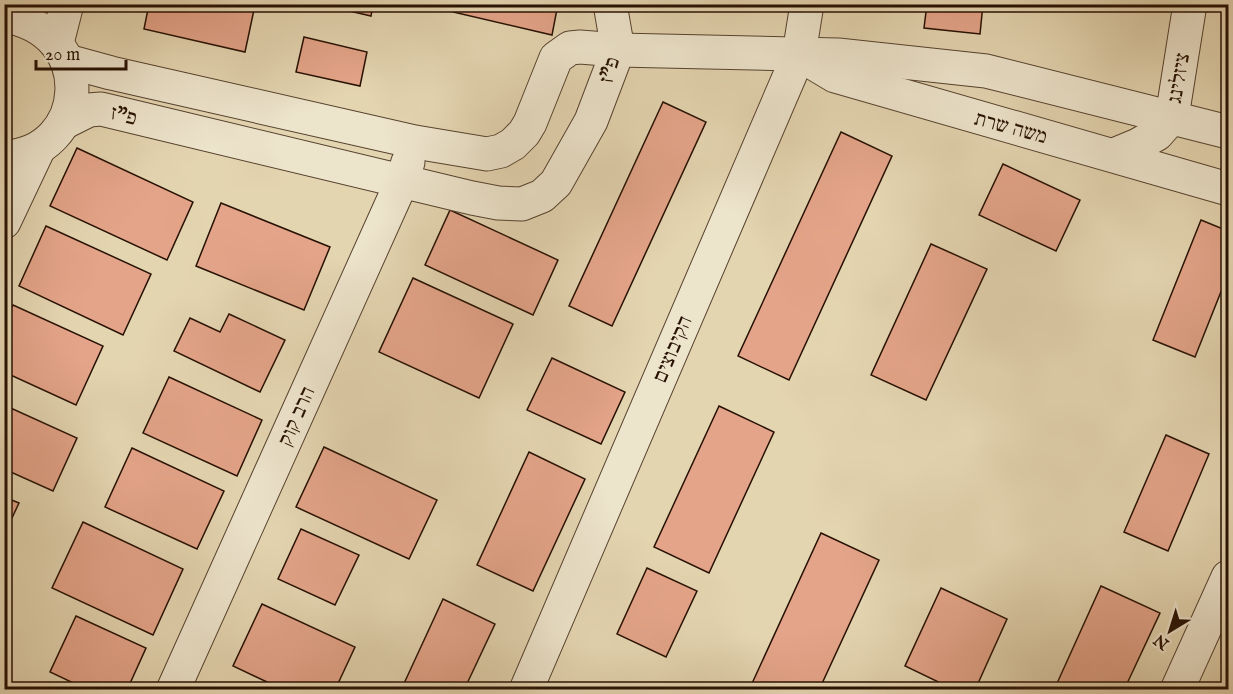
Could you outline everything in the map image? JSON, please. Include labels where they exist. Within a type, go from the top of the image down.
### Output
[{"type":"street","points":[[62,52],[67,4]]},
{"type":"street","points":[[610,4],[618,50],[838,55],[986,71],[1228,132]]},
{"type":"street","name":"הקיבוצים","points":[[526,690],[799,54],[807,4]]},
{"type":"street","name":"ציזלינג","points":[[1114,155],[1157,134],[1172,117],[1190,4]]},
{"type":"street","points":[[4,16],[25,20],[42,29],[62,52],[72,76],[70,107],[63,123],[52,137],[39,148],[16,157],[4,157]]},
{"type":"street","name":"פ\"ז","points":[[62,52],[111,73],[415,141],[487,154],[501,152],[524,133],[556,58],[561,53],[570,48],[580,47],[618,50],[591,121],[556,183],[542,196],[522,204],[498,203],[101,109],[89,110],[63,123]]},
{"type":"street","name":"משה שרת","points":[[799,54],[835,76],[1228,189]]},
{"type":"street","name":"הרב קוק","points":[[173,690],[402,181],[415,141]]},
{"type":"street","points":[[4,222],[39,148]]},
{"type":"street","points":[[1177,690],[1228,577]]},
{"type":"building","points":[[149,4],[255,5],[245,52],[144,29]]},
{"type":"building","points":[[320,4],[373,4],[371,16]]},
{"type":"building","points":[[455,4],[558,4],[552,35],[453,12]]},
{"type":"building","points":[[927,4],[983,4],[980,34],[924,28]]},
{"type":"building","points":[[304,37],[367,52],[360,86],[296,72]]},
{"type":"building","points":[[663,102],[706,122],[612,326],[569,306]]},
{"type":"building","points":[[841,132],[892,156],[789,380],[738,356]]},
{"type":"building","points":[[77,148],[193,202],[167,260],[50,206]]},
{"type":"building","points":[[1003,164],[1080,200],[1056,251],[979,215]]},
{"type":"building","points":[[221,203],[330,247],[304,310],[196,266]]},
{"type":"building","points":[[450,210],[558,260],[533,315],[425,265]]},
{"type":"building","points":[[1201,220],[1228,231],[1228,274],[1195,357],[1153,340]]},
{"type":"building","points":[[46,226],[151,274],[123,335],[19,286]]},
{"type":"building","points":[[931,244],[987,269],[926,400],[871,375]]},
{"type":"building","points":[[413,278],[513,324],[479,398],[379,352]]},
{"type":"building","points":[[13,305],[103,346],[76,405],[4,372],[4,323]]},
{"type":"building","points":[[229,314],[285,340],[260,392],[174,351],[190,318],[220,332]]},
{"type":"building","points":[[552,358],[625,392],[601,444],[527,410]]},
{"type":"building","points":[[169,377],[262,420],[237,476],[143,433]]},
{"type":"building","points":[[4,405],[77,438],[53,491],[4,469]]},
{"type":"building","points":[[719,406],[774,432],[709,573],[654,547]]},
{"type":"building","points":[[1166,435],[1209,454],[1168,551],[1124,532]]},
{"type":"building","points":[[324,447],[437,500],[409,559],[296,507]]},
{"type":"building","points":[[132,448],[224,491],[197,549],[105,507]]},
{"type":"building","points":[[529,452],[585,479],[533,591],[477,565]]},
{"type":"building","points":[[4,497],[19,503],[4,535]]},
{"type":"building","points":[[83,522],[183,569],[153,635],[52,588]]},
{"type":"building","points":[[301,529],[359,555],[335,605],[278,579]]},
{"type":"building","points":[[821,533],[879,560],[819,690],[749,690]]},
{"type":"building","points":[[647,568],[697,591],[666,657],[617,634]]},
{"type":"building","points":[[1101,586],[1160,613],[1124,690],[1054,690]]},
{"type":"building","points":[[941,588],[1007,619],[975,690],[955,690],[905,666]]},
{"type":"building","points":[[443,599],[495,624],[464,690],[401,690]]},
{"type":"building","points":[[262,604],[355,647],[335,690],[284,690],[233,666]]},
{"type":"building","points":[[76,616],[146,648],[127,690],[88,690],[50,672]]},
{"type":"building","points":[[1228,668],[1228,690],[1218,690]]}]
